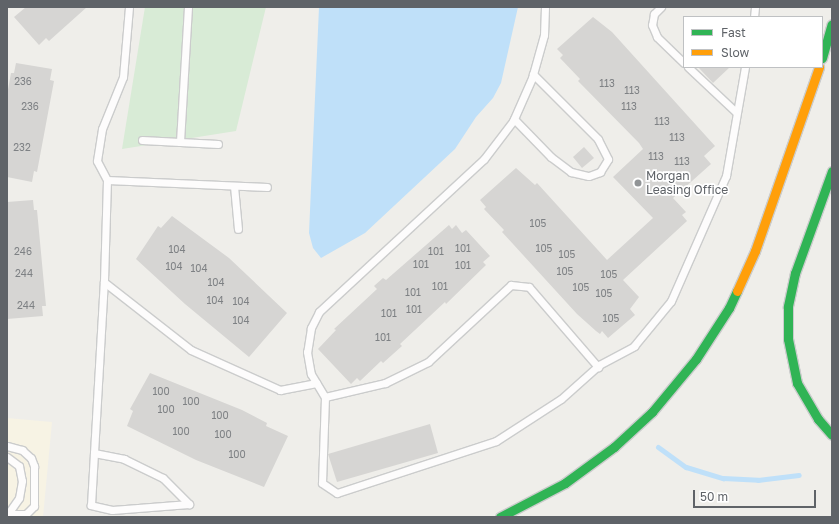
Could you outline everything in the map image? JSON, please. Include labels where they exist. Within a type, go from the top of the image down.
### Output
[{"type":"highway","points":[[823,55],[832,24]]},
{"type":"highway","points":[[500,517],[565,482],[614,447],[652,412],[696,359],[729,308],[756,251],[819,68]]},
{"type":"highway","points":[[832,172],[795,273],[788,307],[788,339],[797,383],[818,420],[832,435]]},
{"type":"lane","points":[[94,453],[124,459],[164,478],[189,504],[112,510],[91,505],[94,453],[104,282],[107,180],[97,161],[102,129],[123,77],[129,7]]},
{"type":"lane","points":[[180,142],[188,7]]},
{"type":"lane","points":[[545,7],[544,35],[534,74],[514,118],[484,159],[319,312],[311,328],[307,352],[311,374],[325,397],[322,483],[337,493],[496,441],[561,399],[598,367],[634,346],[671,301],[726,176],[744,68]]},
{"type":"lane","points":[[661,7],[654,14],[653,19],[657,37],[683,62]]},
{"type":"lane","points":[[689,68],[736,112]]},
{"type":"lane","points":[[514,118],[551,157],[571,172],[589,176],[600,172],[608,159],[598,139],[534,74]]},
{"type":"lane","points":[[142,140],[218,144]]},
{"type":"lane","points":[[107,180],[267,187]]},
{"type":"lane","points":[[234,186],[238,229]]},
{"type":"lane","points":[[104,282],[191,350],[280,390],[316,383]]},
{"type":"lane","points":[[325,397],[385,383],[428,362],[511,285],[529,287],[598,367]]},
{"type":"lane","points":[[7,446],[22,450],[31,458],[34,466],[34,506],[26,514],[8,514]]},
{"type":"lane","points":[[7,457],[19,466],[22,481],[19,498],[8,514]]},
{"type":"shaded area","points":[[7,418],[52,422],[43,517],[7,517]]},
{"type":"green space","points":[[145,7],[266,7],[236,131],[122,149]]},
{"type":"water","points":[[319,7],[518,7],[501,83],[493,98],[476,117],[455,149],[365,233],[321,258],[313,248],[309,233]]},
{"type":"building","points":[[26,7],[87,7],[49,41],[46,38],[39,45],[14,17]]},
{"type":"building","points":[[593,17],[612,32],[715,146],[704,156],[711,164],[673,198],[686,212],[682,215],[687,221],[623,280],[639,297],[630,309],[635,315],[608,338],[602,331],[600,334],[577,314],[502,232],[504,230],[484,209],[486,207],[480,200],[516,168],[535,185],[537,183],[607,260],[653,218],[613,177],[643,149],[639,143],[578,81],[580,79],[560,58],[563,55],[557,49]]},
{"type":"building","points":[[16,63],[52,69],[50,80],[54,81],[37,172],[34,171],[32,182],[7,177],[7,95],[11,73],[14,73]]},
{"type":"building","points":[[699,68],[729,68],[713,83]]},
{"type":"building","points":[[584,147],[594,158],[582,168],[573,157]]},
{"type":"building","points":[[33,200],[34,210],[37,210],[46,306],[42,306],[43,316],[7,319],[7,202]]},
{"type":"building","points":[[172,216],[229,258],[287,313],[249,357],[185,304],[136,259],[158,226],[161,228]]},
{"type":"building","points":[[449,225],[452,229],[456,225],[462,233],[466,230],[490,256],[483,262],[486,265],[446,304],[445,302],[400,344],[402,346],[383,363],[381,361],[360,381],[357,378],[351,384],[318,349],[336,330],[334,329],[377,289],[374,286],[383,278],[386,280]]},
{"type":"building","points":[[150,373],[242,410],[267,423],[266,426],[288,436],[264,487],[196,460],[127,426],[133,411],[130,409]]},
{"type":"building","points":[[430,424],[438,453],[337,482],[328,454]]},
{"type":"waterway","points":[[658,447],[686,467],[723,478],[758,480],[799,475]]},
{"type":"traffic: fast","points":[[823,55],[832,24]]},
{"type":"traffic: fast","points":[[832,171],[795,273],[788,307],[788,339],[797,383],[818,419],[832,435]]},
{"type":"traffic: fast","points":[[500,517],[565,483],[614,447],[652,412],[696,359],[729,308],[737,291]]},
{"type":"traffic: slow","points":[[737,291],[755,251],[819,68]]},
{"type":"place","name":"Morgan Leasing Office","points":[[638,183]]}]
